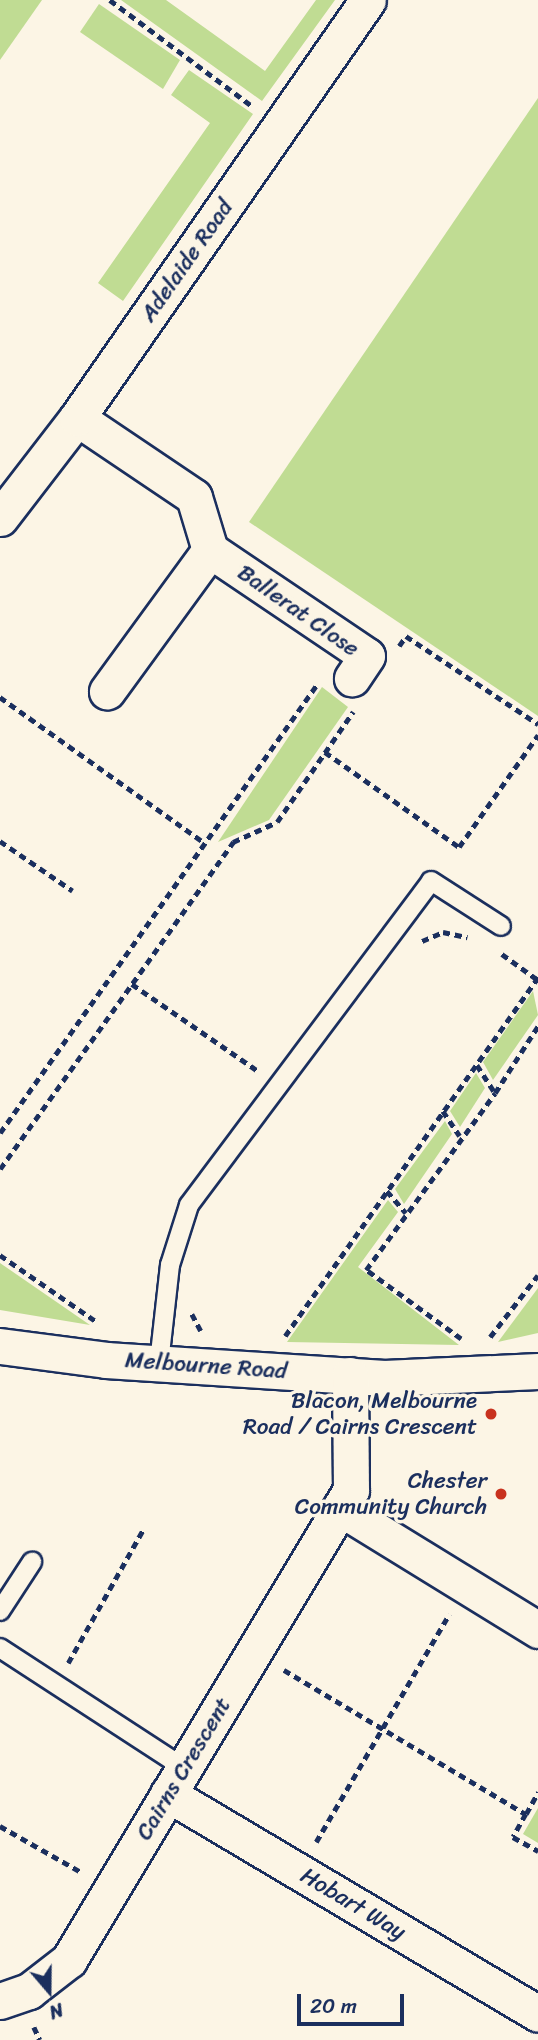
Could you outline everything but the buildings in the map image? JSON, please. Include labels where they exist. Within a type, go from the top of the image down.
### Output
[{"type":"street","name":"Adelaide Road","points":[[2,511],[77,418],[369,0]]},
{"type":"street","points":[[77,418],[194,497],[210,550],[107,691]]},
{"type":"street","name":"Ballerat Close","points":[[210,550],[367,656],[344,686]]},
{"type":"street","name":"Melbourne Road","points":[[0,1346],[106,1360],[350,1375],[479,1363],[538,1371]]},
{"type":"street","name":"Cairns Crescent","points":[[0,2001],[29,1991],[69,1960],[351,1490],[350,1375]]},
{"type":"street","points":[[340,1508],[524,1622]]},
{"type":"street","name":"Hobart Way","points":[[176,1781],[538,2014]]},
{"type":"lane","points":[[159,1363],[170,1265],[189,1205],[431,881],[501,926]]},
{"type":"lane","points":[[0,1611],[32,1562]]},
{"type":"lane","points":[[0,1648],[176,1781]]},
{"type":"path","points":[[110,0],[280,127]]},
{"type":"path","points":[[390,659],[406,636],[538,724]]},
{"type":"path","points":[[0,1169],[233,842],[277,822],[325,752],[344,686]]},
{"type":"path","points":[[0,1133],[205,843],[344,686]]},
{"type":"path","points":[[0,697],[205,843]]},
{"type":"path","points":[[325,752],[459,847],[538,735]]},
{"type":"path","points":[[0,841],[73,891]]},
{"type":"path","points":[[420,942],[443,932],[470,938]]},
{"type":"path","points":[[261,1370],[538,978],[494,948]]},
{"type":"path","points":[[132,984],[278,1084]]},
{"type":"path","points":[[538,1026],[495,1093],[460,1136],[366,1269],[479,1363],[538,1275]]},
{"type":"path","points":[[476,1064],[495,1093]]},
{"type":"path","points":[[443,1111],[460,1136]]},
{"type":"path","points":[[387,1191],[406,1213]]},
{"type":"path","points":[[0,1255],[116,1336],[106,1360]]},
{"type":"path","points":[[187,1303],[205,1338],[206,1366]]},
{"type":"path","points":[[64,1670],[143,1530]]},
{"type":"path","points":[[314,1847],[456,1601]]},
{"type":"path","points":[[281,1668],[526,1814]]},
{"type":"path","points":[[538,1792],[513,1837],[538,1851]]},
{"type":"path","points":[[0,1826],[111,1890]]},
{"type":"green space","points":[[0,0],[42,0],[0,60]]},
{"type":"green space","points":[[121,0],[166,0],[265,71],[316,0],[335,0],[262,101]]},
{"type":"green space","points":[[99,4],[180,60],[163,89],[80,32]]},
{"type":"green space","points":[[189,70],[253,114],[123,301],[98,283],[210,123],[171,95]]},
{"type":"green space","points":[[538,98],[538,716],[249,522]]},
{"type":"green space","points":[[322,687],[348,707],[269,820],[218,842]]},
{"type":"green space","points":[[533,991],[538,1015],[493,1080],[483,1062]]},
{"type":"green space","points":[[476,1073],[485,1088],[460,1127],[450,1111]]},
{"type":"green space","points":[[445,1121],[452,1134],[404,1204],[395,1189]]},
{"type":"green space","points":[[388,1200],[398,1212],[358,1267],[459,1345],[287,1342]]},
{"type":"green space","points":[[0,1263],[90,1325],[0,1310]]},
{"type":"green space","points":[[538,1288],[538,1333],[498,1342]]},
{"type":"green space","points":[[538,1808],[538,1843],[523,1834]]},
{"type":"place","name":"Blacon, Melbourne Road / Cairns Crescent","points":[[491,1414]]},
{"type":"place","name":"Chester Community Church","points":[[501,1494]]}]
